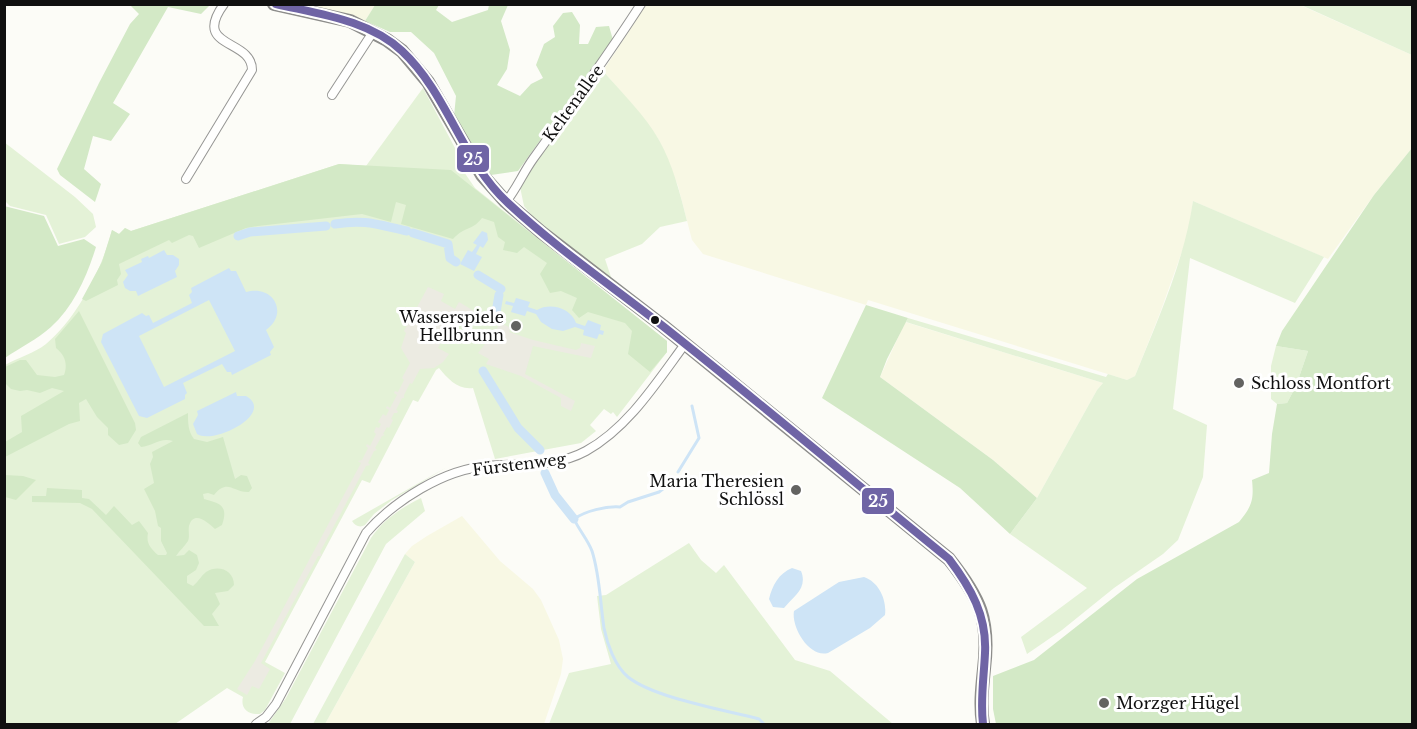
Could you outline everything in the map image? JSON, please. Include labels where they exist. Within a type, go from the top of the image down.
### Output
[{"type":"street","points":[[186,179],[252,70],[248,58],[218,36],[214,30],[214,22],[225,4]]},
{"type":"street","points":[[274,4],[337,17],[373,32],[402,51],[435,92],[477,167],[506,202],[949,559],[964,578],[977,601],[985,623],[986,647],[981,707],[983,724]]},
{"type":"street","name":"Keltenallee","points":[[506,202],[530,164],[601,66],[641,4]]},
{"type":"street","points":[[332,95],[373,32]]},
{"type":"street","name":"Fürstenweg","points":[[256,724],[276,704],[366,533],[378,519],[395,505],[452,474],[486,466],[556,462],[585,452],[622,424],[685,344]]},
{"type":"green space","points":[[130,5],[210,5],[201,14],[168,7],[113,103],[130,114],[111,141],[93,136],[84,169],[101,184],[95,202],[60,175],[57,169],[130,24],[139,14]]},
{"type":"green space","points":[[304,5],[375,5],[365,21],[339,12]]},
{"type":"green space","points":[[375,5],[439,5],[436,10],[452,22],[488,10],[489,5],[508,5],[501,21],[510,50],[507,69],[497,85],[520,96],[531,84],[543,78],[536,65],[544,44],[555,37],[553,26],[563,13],[572,12],[580,25],[579,44],[588,44],[596,27],[609,26],[613,40],[518,171],[491,175],[454,116],[456,96],[434,53],[411,32],[390,32],[365,21]]},
{"type":"green space","points":[[646,5],[1300,5],[1412,55],[1412,148],[1374,195],[1328,259],[1193,201],[1189,232],[1160,313],[1135,376],[1127,380],[868,300],[866,305],[703,254],[692,240],[678,186],[659,140],[637,110],[603,71]]},
{"type":"green space","points":[[1301,5],[1412,5],[1412,55]]},
{"type":"green space","points":[[603,71],[640,113],[659,140],[672,169],[687,221],[660,227],[642,244],[605,259],[612,280],[533,217],[524,206],[520,187],[529,169]]},
{"type":"green space","points":[[423,88],[455,148],[464,172],[475,188],[667,341],[667,352],[617,417],[613,412],[611,414],[604,409],[590,425],[596,431],[581,443],[495,459],[473,388],[458,385],[439,368],[436,370],[418,402],[413,400],[370,483],[362,480],[265,662],[285,673],[265,710],[260,714],[246,710],[242,701],[243,697],[227,688],[175,724],[5,724],[5,365],[42,347],[58,333],[87,292],[102,260],[112,230],[119,234],[125,228],[131,231],[339,164],[366,166]]},
{"type":"green space","points":[[4,142],[75,197],[93,214],[96,227],[85,237],[59,244],[46,215],[10,206],[5,201]]},
{"type":"green space","points":[[1412,148],[1412,724],[996,724],[993,709],[993,676],[1034,660],[1137,579],[1239,522],[1251,502],[1252,480],[1269,473],[1277,404],[1287,403],[1296,386],[1308,351],[1276,346],[1282,331],[1374,195]]},
{"type":"green space","points":[[339,164],[451,170],[667,341],[667,352],[650,372],[628,354],[632,331],[625,323],[588,312],[579,318],[572,310],[577,298],[561,291],[550,293],[540,274],[547,263],[524,247],[517,253],[503,250],[505,242],[498,237],[494,222],[482,218],[453,239],[401,224],[406,205],[396,202],[391,222],[362,214],[258,226],[246,228],[199,248],[193,236],[189,235],[172,243],[169,240],[119,264],[121,274],[117,280],[118,285],[86,301],[82,299],[102,262],[112,230],[119,234],[125,228],[131,231]]},
{"type":"green space","points":[[1193,201],[1324,257],[1295,303],[1190,258],[1173,409],[1207,425],[1203,477],[1178,540],[1163,554],[1027,654],[1021,637],[1087,588],[1010,534],[1037,498],[1103,383],[906,322],[908,318],[1106,377],[1108,374],[1127,380],[1135,376],[1169,290],[1189,224]]},
{"type":"green space","points":[[4,206],[44,216],[58,246],[84,239],[96,247],[79,290],[59,319],[40,336],[5,358]]},
{"type":"green space","points":[[866,305],[908,318],[880,377],[993,460],[1037,498],[1010,534],[960,488],[822,398]]},
{"type":"green space","points":[[79,311],[135,423],[136,430],[128,443],[119,445],[108,435],[108,428],[97,417],[86,399],[79,403],[80,421],[69,424],[5,457],[5,442],[22,432],[21,416],[64,391],[52,388],[40,393],[11,389],[5,383],[5,367],[20,360],[26,360],[37,375],[55,377],[64,375],[65,360],[56,348],[55,339]]},
{"type":"green space","points":[[905,322],[1103,383],[1037,498],[993,460],[880,377]]},
{"type":"green space","points":[[1276,346],[1308,351],[1296,386],[1287,403],[1277,404],[1271,399],[1271,366]]},
{"type":"green space","points":[[188,413],[189,430],[194,439],[207,442],[223,437],[235,479],[241,475],[247,476],[252,488],[249,492],[243,492],[227,487],[214,495],[203,494],[204,499],[218,504],[223,509],[222,525],[215,529],[202,519],[191,521],[188,541],[176,556],[184,555],[189,550],[197,555],[199,563],[196,570],[187,576],[187,583],[193,586],[211,570],[225,570],[231,576],[234,585],[228,591],[215,593],[220,604],[212,614],[219,626],[204,626],[92,509],[80,503],[32,502],[32,496],[46,496],[47,488],[82,490],[82,498],[89,499],[106,515],[114,506],[132,525],[139,521],[148,533],[148,543],[151,548],[158,555],[166,555],[161,541],[161,528],[158,526],[155,511],[144,489],[154,483],[150,464],[153,457],[152,452],[173,441],[164,440],[141,447],[138,443],[141,437]]},
{"type":"green space","points":[[447,467],[392,500],[374,514],[365,525],[358,526],[352,521]]},
{"type":"green space","points":[[5,475],[23,476],[36,480],[16,500],[5,497]]},
{"type":"green space","points":[[421,498],[425,511],[386,544],[290,724],[268,724],[286,698],[371,538],[393,515]]},
{"type":"green space","points":[[462,516],[500,561],[533,589],[541,600],[559,640],[563,659],[561,674],[544,724],[325,724],[415,562],[405,554],[427,536]]},
{"type":"green space","points":[[689,543],[701,560],[716,573],[724,565],[795,660],[830,671],[893,724],[549,724],[569,673],[611,664],[601,629],[597,596],[606,595]]},
{"type":"green space","points":[[405,554],[415,562],[325,724],[313,724]]},
{"type":"shaded area","points":[[428,287],[444,294],[441,301],[455,309],[459,302],[474,311],[466,326],[453,320],[438,348],[449,354],[443,362],[434,368],[420,369],[412,384],[410,383],[396,410],[397,413],[394,413],[391,419],[393,420],[389,428],[387,427],[383,434],[385,435],[375,448],[377,450],[374,451],[368,463],[370,465],[366,466],[320,552],[322,556],[318,556],[261,663],[270,669],[259,689],[252,686],[247,695],[237,689],[255,661],[361,463],[358,461],[362,460],[368,448],[367,444],[370,446],[376,434],[374,432],[376,427],[379,428],[381,424],[378,422],[383,414],[386,416],[389,410],[387,406],[390,408],[397,395],[395,391],[398,392],[404,380],[402,378],[410,363],[401,348],[406,333],[404,331]]},
{"type":"shaded area","points":[[500,323],[511,328],[509,332],[533,340],[576,350],[580,348],[581,343],[595,346],[591,358],[533,346],[525,374],[575,401],[571,411],[561,406],[561,398],[521,376],[486,364],[489,359],[478,353],[486,343],[489,331],[494,334]]},
{"type":"water","points":[[482,231],[487,233],[488,240],[483,248],[480,246],[476,254],[482,257],[474,271],[460,264],[468,250],[472,252],[477,245],[473,243]]},
{"type":"water","points":[[164,250],[167,255],[173,255],[179,259],[179,265],[175,271],[177,277],[138,296],[136,291],[125,288],[123,282],[128,275],[125,270],[142,262],[141,259],[148,256],[149,258]]},
{"type":"water","points":[[229,268],[231,271],[236,271],[246,292],[264,292],[271,296],[275,302],[277,316],[266,330],[274,347],[270,352],[271,355],[232,375],[222,364],[183,383],[187,393],[185,399],[147,418],[139,416],[101,342],[103,334],[142,313],[149,315],[153,323],[192,303],[189,295],[192,292],[191,288]],"holes":[[[209,300],[235,351],[164,387],[139,336]]]},
{"type":"water","points":[[516,298],[530,302],[528,307],[537,310],[554,307],[565,310],[576,323],[585,326],[588,320],[601,325],[600,330],[604,331],[603,335],[599,334],[597,339],[583,335],[584,330],[575,327],[563,331],[552,329],[541,322],[536,314],[527,311],[525,316],[511,312],[513,306],[505,304],[506,301],[514,303]]},
{"type":"water","points":[[236,392],[237,396],[246,396],[253,403],[253,411],[248,418],[239,426],[216,435],[197,434],[193,424],[198,415],[197,411]]},
{"type":"water","points":[[792,568],[801,571],[803,582],[801,587],[784,608],[773,607],[769,599],[774,585],[783,573]]},
{"type":"water","points":[[864,577],[874,583],[881,592],[885,603],[885,615],[870,628],[828,653],[814,651],[798,633],[794,611],[839,582]]},
{"type":"waterway","points":[[335,224],[364,222],[407,231]]},
{"type":"waterway","points":[[238,236],[250,232],[326,226]]},
{"type":"waterway","points":[[413,233],[448,244],[450,258],[456,262]]},
{"type":"waterway","points":[[478,275],[501,289]]},
{"type":"waterway","points":[[495,318],[499,295]]},
{"type":"waterway","points":[[483,371],[518,428],[540,450]]},
{"type":"waterway","points":[[678,472],[699,438],[692,406]]},
{"type":"waterway","points":[[545,473],[555,495],[574,519]]},
{"type":"waterway","points":[[668,485],[659,492],[620,507],[596,510],[574,519],[595,560],[609,648],[623,672],[640,684],[672,697],[759,719],[764,724]]},
{"type":"transit line","name":"25","points":[[276,4],[359,25],[389,40],[418,68],[432,87],[478,168],[508,203],[545,236],[664,327],[949,559],[971,592],[983,627],[985,640],[983,724]]},
{"type":"place","name":"Wasserspiele Hellbrunn","points":[[516,326]]},
{"type":"place","name":"Schloss Montfort","points":[[1239,383]]},
{"type":"place","name":"Maria Theresien Schlössl","points":[[796,490]]},
{"type":"place","name":"Morzger Hügel","points":[[1104,703]]}]
